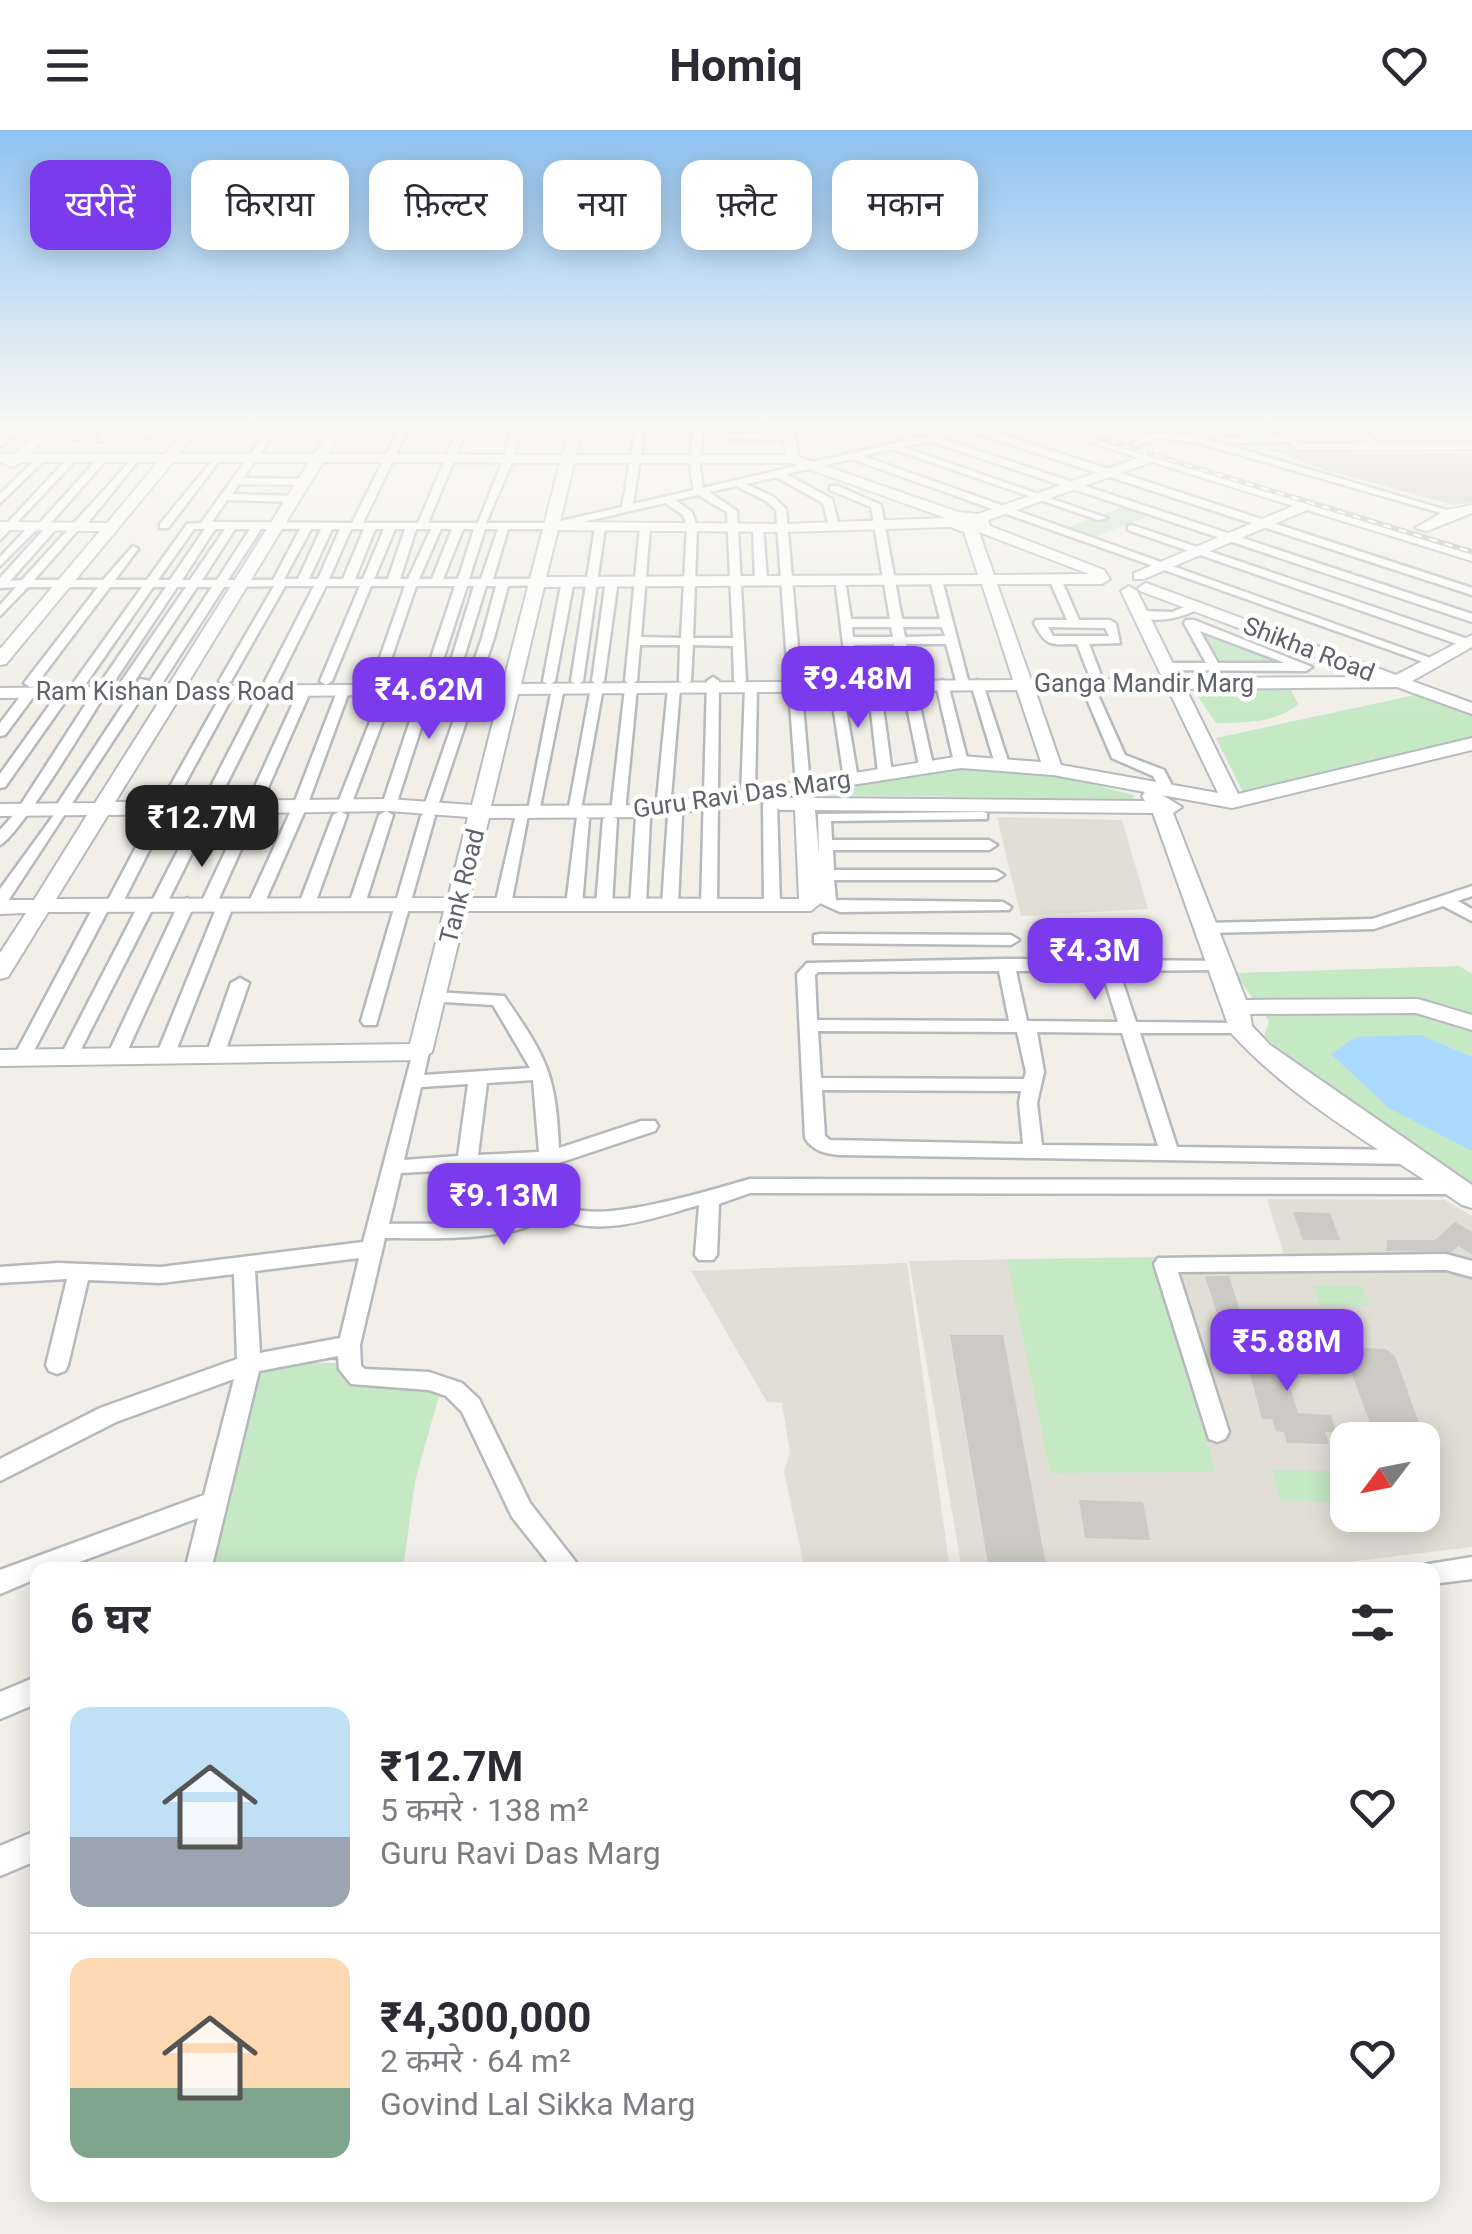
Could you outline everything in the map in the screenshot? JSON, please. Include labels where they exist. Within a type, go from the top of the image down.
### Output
[{"type":"street","points":[[0,784],[192,526],[199,525]]},
{"type":"street","points":[[0,840],[10,813],[104,686],[209,525]]},
{"type":"street","points":[[0,972],[99,812],[194,583],[233,525]]},
{"type":"street","points":[[0,904],[60,813],[154,685],[258,525]]},
{"type":"street","points":[[154,685],[242,582],[279,525]]},
{"type":"street","points":[[11,1058],[163,811],[307,525]]},
{"type":"street","points":[[302,582],[328,525]]},
{"type":"street","points":[[68,1057],[206,811],[324,582],[358,525]]},
{"type":"street","points":[[348,582],[359,525]]},
{"type":"street","points":[[326,680],[370,582],[390,525]]},
{"type":"street","points":[[393,582],[417,525]]},
{"type":"street","points":[[307,904],[383,685],[412,582],[438,525]]},
{"type":"street","points":[[436,582],[459,525]]},
{"type":"street","points":[[357,904],[481,525]]},
{"type":"street","points":[[498,525],[870,525]]},
{"type":"street","points":[[878,525],[926,766]]},
{"type":"street","points":[[968,525],[1053,770]]},
{"type":"street","points":[[973,525],[1104,577]]},
{"type":"street","points":[[1050,525],[1433,661]]},
{"type":"street","points":[[1066,531],[1082,525]]},
{"type":"street","points":[[1095,542],[1140,525]]},
{"type":"street","points":[[1194,525],[1472,618]]},
{"type":"street","points":[[1203,528],[1211,525]]},
{"type":"street","points":[[1233,805],[1140,615],[1138,585],[1162,566],[1259,525]]},
{"type":"street","points":[[1266,525],[1472,592]]},
{"type":"street","points":[[1372,525],[1472,556]]},
{"type":"street","points":[[1413,525],[1472,543]]},
{"type":"street","points":[[1422,528],[1429,525]]},
{"type":"street","points":[[451,680],[504,526]]},
{"type":"street","name":"Tank Road","points":[[348,1345],[552,526]]},
{"type":"street","points":[[0,612],[25,584],[34,527]]},
{"type":"street","points":[[0,585],[34,527]]},
{"type":"street","points":[[0,563],[34,527],[107,527]]},
{"type":"street","points":[[0,660],[107,527]]},
{"type":"street","points":[[576,681],[600,527]]},
{"type":"street","points":[[604,905],[631,684],[645,527]]},
{"type":"street","points":[[638,905],[660,814],[686,642],[692,527]]},
{"type":"street","points":[[735,527],[740,642],[746,684],[748,796]]},
{"type":"street","points":[[758,528],[761,580]]},
{"type":"street","points":[[0,904],[803,906],[812,901],[784,528]]},
{"type":"street","points":[[1132,528],[1469,641]]},
{"type":"street","points":[[1043,551],[1082,537]]},
{"type":"street","points":[[0,732],[133,549]]},
{"type":"street","points":[[1281,608],[1346,576]]},
{"type":"street","points":[[0,585],[1104,577]]},
{"type":"street","name":"Shikha Road","points":[[1104,577],[1111,588],[1138,585],[1472,709]]},
{"type":"street","points":[[1055,579],[1074,622]]},
{"type":"street","points":[[503,905],[527,815],[553,685],[568,580]]},
{"type":"street","points":[[574,906],[579,816],[612,580]]},
{"type":"street","points":[[839,580],[848,640],[845,685],[852,779]]},
{"type":"street","points":[[936,580],[952,640],[1002,764]]},
{"type":"street","points":[[370,1021],[429,812],[503,582]]},
{"type":"street","points":[[0,646],[58,585]]},
{"type":"street","points":[[1308,617],[1374,585]]},
{"type":"street","points":[[1140,615],[1174,616],[1197,606]]},
{"type":"street","points":[[1108,622],[1117,639],[1082,640],[1049,640],[1040,623],[1108,622]]},
{"type":"street","points":[[845,623],[947,623]]},
{"type":"street","points":[[1170,675],[1214,667],[1306,667],[1190,623],[1214,667]]},
{"type":"street","points":[[848,640],[952,640]]},
{"type":"street","points":[[1082,640],[1092,684],[1119,758],[1159,773],[1159,796],[1239,1018],[1290,1073],[1463,1193]]},
{"type":"street","points":[[634,641],[740,642]]},
{"type":"street","name":"Ganga Mandir Marg","points":[[511,685],[1092,684],[1170,675],[1396,682],[1469,641]]},
{"type":"street","name":"Ram Kishan Dass Road","points":[[2,685],[272,686],[326,680],[383,685]]},
{"type":"street","name":"Ram Kishan Dass Road","points":[[427,684],[451,680],[471,684]]},
{"type":"street","name":"Ganga Mandir Marg","points":[[553,685],[576,681],[597,684]]},
{"type":"street","points":[[708,905],[713,684]]},
{"type":"street","points":[[942,684],[961,762]]},
{"type":"street","name":"Ram Kishan Dass Road","points":[[272,686],[344,690],[383,685],[511,685]]},
{"type":"street","points":[[874,685],[884,772]]},
{"type":"street","points":[[116,1056],[207,903],[305,690]]},
{"type":"street","points":[[256,904],[298,811],[344,690]]},
{"type":"street","name":"Guru Ravi Das Marg","points":[[1233,805],[1472,744]]},
{"type":"street","name":"Guru Ravi Das Marg","points":[[10,813],[387,810],[479,815],[660,814],[770,804],[852,779],[961,762],[1053,770],[1159,796],[1233,805],[1472,752]]},
{"type":"street","name":"Guru Ravi Das Marg","points":[[710,807],[748,796],[805,795],[981,811],[1159,796]]},
{"type":"street","points":[[770,804],[772,905]]},
{"type":"street","points":[[1003,907],[832,906],[828,902],[823,818],[981,811],[1003,907],[1023,1027],[1035,1072],[1028,1103],[1032,1151]]},
{"type":"street","points":[[660,814],[670,905]]},
{"type":"street","points":[[825,844],[988,844]]},
{"type":"street","points":[[827,875],[996,875]]},
{"type":"street","points":[[1204,928],[1374,924],[1472,892]]},
{"type":"street","points":[[1446,901],[1472,916]]},
{"type":"street","points":[[164,1056],[207,903]]},
{"type":"street","points":[[820,940],[1109,965],[1220,966]]},
{"type":"street","points":[[1010,954],[813,967],[806,974],[816,1138],[824,1146],[1410,1158]]},
{"type":"street","points":[[1109,965],[1126,1028],[1170,1154]]},
{"type":"street","points":[[215,1056],[240,983]]},
{"type":"street","points":[[0,1275],[161,1274],[466,1229],[532,1218],[540,1213],[551,1158],[542,1073],[498,1000],[434,998]]},
{"type":"street","points":[[808,1025],[1126,1028],[1386,1004],[1418,1006],[1472,1024]]},
{"type":"street","points":[[11,1058],[420,1052]]},
{"type":"street","points":[[413,1082],[542,1073]]},
{"type":"street","points":[[467,1164],[478,1078]]},
{"type":"street","points":[[813,1084],[1032,1085]]},
{"type":"street","points":[[392,1168],[551,1158],[648,1126]]},
{"type":"street","points":[[544,1196],[562,1212],[582,1217],[629,1214],[750,1186],[1463,1193]]},
{"type":"street","points":[[706,1256],[707,1206],[714,1196],[728,1191]]},
{"type":"street","points":[[1217,1432],[1164,1264],[1446,1262],[1472,1269]]},
{"type":"street","points":[[200,1562],[249,1364],[244,1263]]},
{"type":"street","points":[[57,1365],[79,1272]]},
{"type":"street","points":[[0,1471],[108,1414],[249,1364],[348,1345],[350,1369],[359,1378],[429,1381],[454,1389],[471,1406],[521,1510],[563,1562]]},
{"type":"street","points":[[54,1562],[212,1504]]},
{"type":"street","points":[[1440,1572],[1472,1568]]},
{"type":"street","points":[[0,1582],[30,1571]]},
{"type":"street","points":[[0,1706],[30,1692]]},
{"type":"street","points":[[0,1861],[30,1848]]},
{"type":"shaded area","points":[[997,817],[1122,820],[1148,909],[1021,916]]},
{"type":"shaded area","points":[[1267,1199],[1445,1200],[1472,1216],[1472,1547],[1348,1562],[961,1562],[909,1261],[1284,1255]]},
{"type":"shaded area","points":[[907,1263],[949,1562],[803,1562],[784,1472],[790,1453],[782,1403],[767,1402],[691,1271]]},
{"type":"green space","points":[[1074,525],[1125,525],[1091,538],[1064,529]]},
{"type":"green space","points":[[1198,628],[1297,665],[1215,662]]},
{"type":"green space","points":[[1189,684],[1289,686],[1298,704],[1270,719],[1216,723]]},
{"type":"green space","points":[[1415,695],[1472,716],[1472,737],[1243,792],[1216,738]]},
{"type":"green space","points":[[937,769],[1046,772],[1133,795],[1134,799],[814,795]]},
{"type":"green space","points":[[1459,966],[1472,974],[1472,1192],[1354,1116],[1264,1036],[1269,1021],[1235,973]]},
{"type":"green space","points":[[1152,1258],[1216,1472],[1050,1473],[1007,1259]]},
{"type":"green space","points":[[1313,1286],[1361,1286],[1370,1306],[1321,1306]]},
{"type":"green space","points":[[264,1363],[354,1363],[358,1378],[442,1385],[415,1481],[404,1562],[197,1562],[209,1504]]},
{"type":"green space","points":[[1271,1470],[1329,1471],[1330,1501],[1281,1501]]},
{"type":"water","points":[[1421,1035],[1472,1057],[1472,1151],[1389,1108],[1331,1054],[1356,1037]]},
{"type":"building","points":[[1293,1212],[1330,1213],[1340,1240],[1303,1240]]},
{"type":"building","points":[[1455,1222],[1472,1232],[1472,1254],[1458,1246],[1452,1252],[1386,1251],[1387,1240],[1435,1240]]},
{"type":"building","points":[[1205,1276],[1229,1276],[1243,1320],[1219,1320]]},
{"type":"building","points":[[950,1335],[1003,1335],[1046,1562],[988,1562]]},
{"type":"building","points":[[1260,1345],[1300,1346],[1303,1356],[1315,1356],[1322,1375],[1286,1374],[1298,1413],[1331,1415],[1330,1432],[1325,1432],[1329,1444],[1287,1443],[1284,1432],[1276,1431],[1272,1419],[1262,1419],[1248,1366],[1257,1366],[1254,1354],[1262,1354]]},
{"type":"building","points":[[1342,1347],[1386,1349],[1395,1356],[1419,1422],[1369,1422]]},
{"type":"building","points":[[1079,1500],[1143,1502],[1150,1540],[1085,1538]]},
{"type":"railway","points":[[1384,525],[1472,552]]}]
